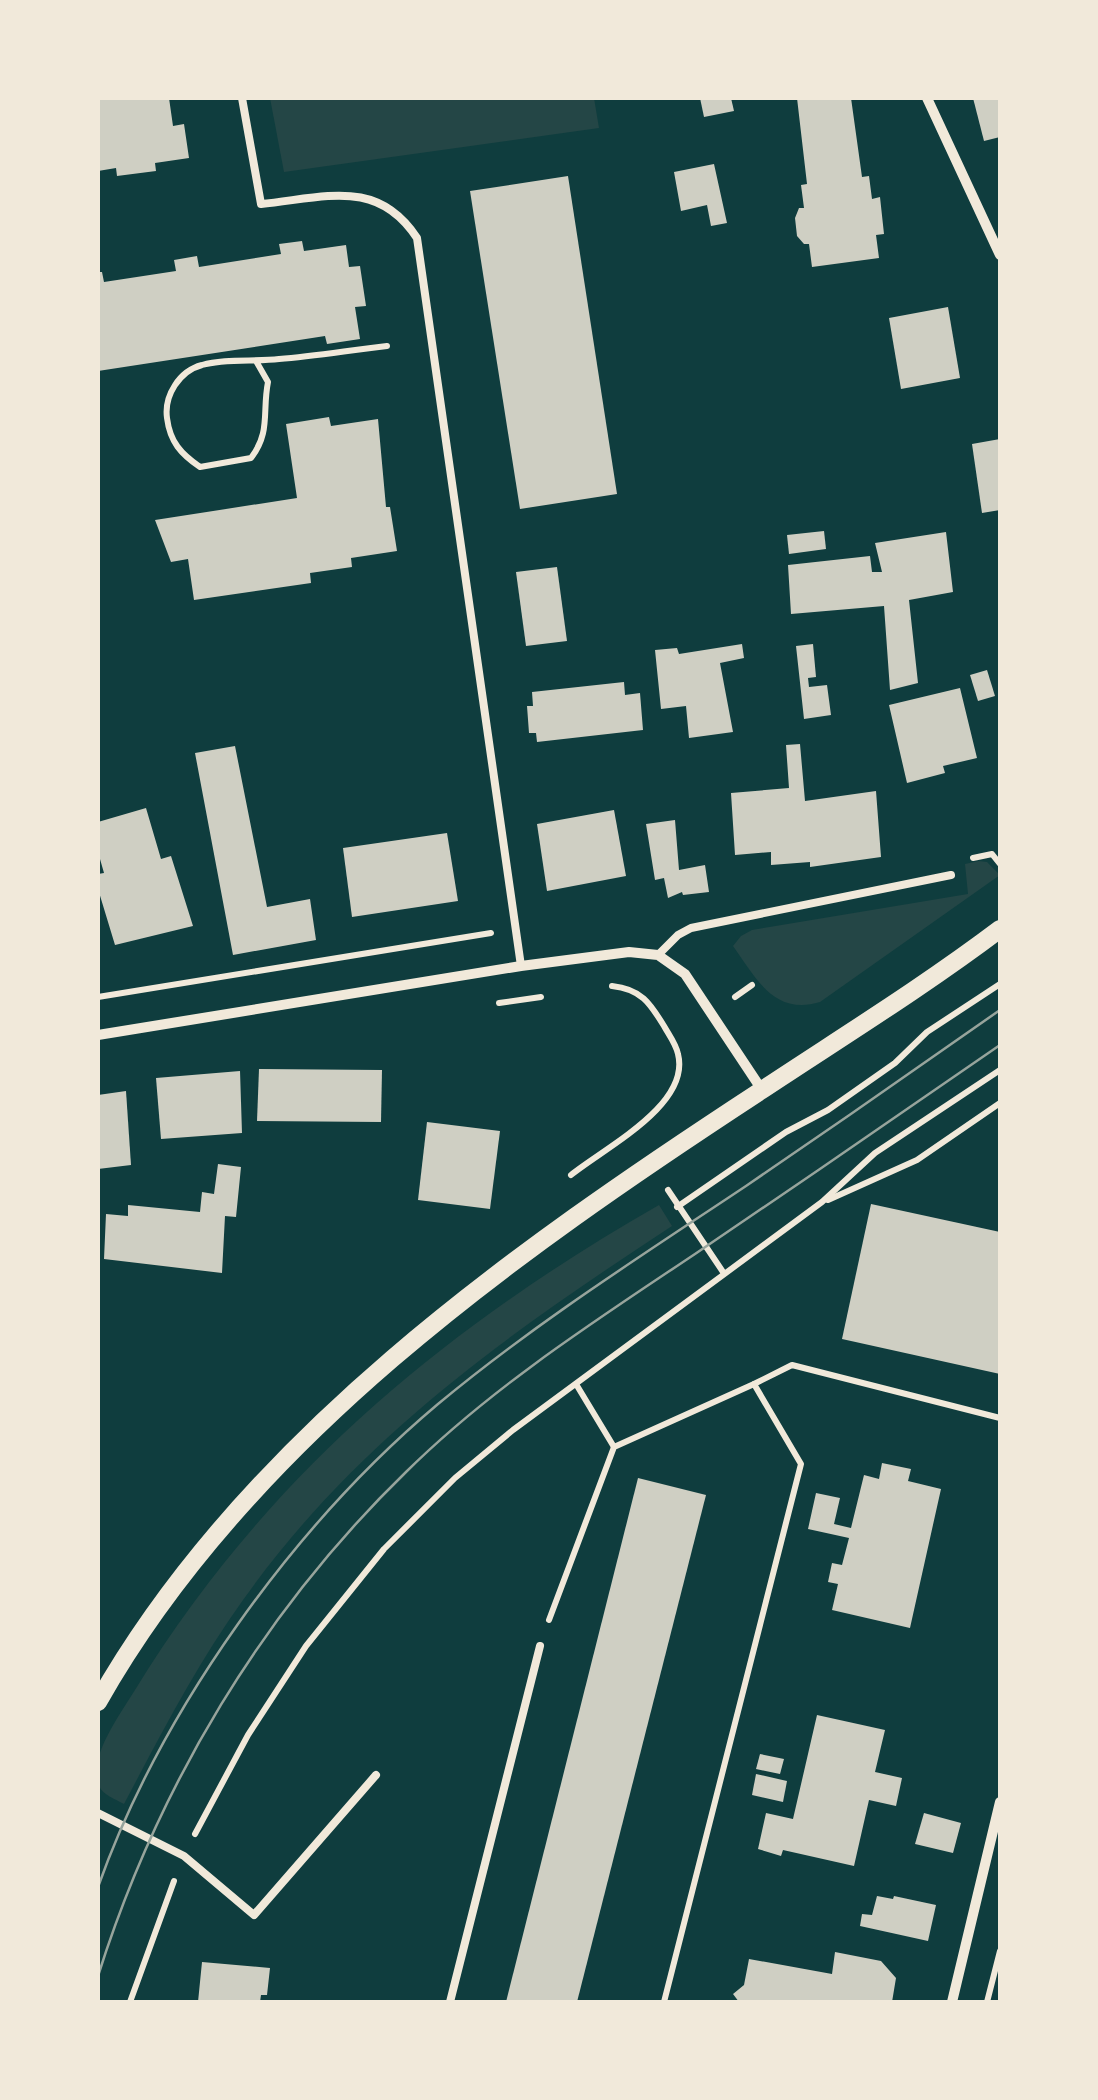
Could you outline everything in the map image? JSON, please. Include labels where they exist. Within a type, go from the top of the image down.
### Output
[{"type":"street","points":[[927,98],[1000,255]]},
{"type":"street","points":[[98,1702],[164,1601],[223,1526],[294,1451],[401,1351],[652,1164],[925,986],[1000,929]]},
{"type":"street","points":[[98,1035],[613,952],[658,956],[684,974],[762,1090]]},
{"type":"street","points":[[952,2002],[1000,1802]]},
{"type":"lane","points":[[242,98],[261,204],[362,196],[384,203],[404,219],[417,238],[521,966]]},
{"type":"lane","points":[[658,956],[678,935],[691,928],[951,876]]},
{"type":"lane","points":[[450,2002],[540,1646]]},
{"type":"lane","points":[[98,1812],[184,1856],[254,1915],[376,1774]]},
{"type":"path","points":[[256,361],[268,382],[263,442],[251,458],[200,467],[182,455],[169,435],[165,408],[177,379],[200,365],[388,346]]},
{"type":"path","points":[[963,860],[992,854],[1000,864]]},
{"type":"path","points":[[98,997],[456,937],[517,931]]},
{"type":"path","points":[[677,1206],[786,1132],[828,1110],[896,1063],[927,1032],[1000,984]]},
{"type":"path","points":[[565,1180],[661,1107],[677,1080],[679,1056],[651,1005],[640,993],[618,986],[594,989]]},
{"type":"path","points":[[485,1006],[558,994]]},
{"type":"path","points":[[130,2002],[184,1856],[224,1778],[276,1688],[384,1549],[455,1478],[576,1383],[822,1202],[875,1153],[1000,1070]]},
{"type":"path","points":[[822,1202],[917,1160],[1000,1103]]},
{"type":"path","points":[[630,1130],[723,1272]]},
{"type":"path","points":[[540,1646],[614,1447],[792,1365],[1000,1418]]},
{"type":"path","points":[[576,1383],[614,1447]]},
{"type":"path","points":[[664,2002],[801,1464],[754,1384]]},
{"type":"path","points":[[987,2002],[1000,1951]]},
{"type":"shaded area","points":[[270,98],[594,98],[599,128],[284,172]]},
{"type":"shaded area","points":[[987,862],[1000,875],[820,1002],[790,1004],[778,999],[733,946],[752,930],[968,894],[965,864]]},
{"type":"shaded area","points":[[659,1205],[672,1226],[552,1307],[439,1392],[336,1488],[288,1542],[226,1624],[124,1804],[103,1792],[96,1775],[97,1763],[122,1711],[186,1613],[241,1542],[301,1475],[433,1356],[580,1252]]},
{"type":"building","points":[[98,98],[169,98],[173,126],[184,124],[189,158],[155,163],[156,171],[117,176],[116,168],[98,171]]},
{"type":"building","points":[[700,98],[731,98],[734,111],[704,117]]},
{"type":"building","points":[[797,98],[851,98],[862,177],[869,176],[872,199],[880,197],[884,234],[876,235],[879,258],[812,267],[809,244],[797,236],[795,218],[799,208],[804,208],[801,185],[807,184]]},
{"type":"building","points":[[973,98],[1000,98],[1000,137],[984,141]]},
{"type":"building","points":[[714,164],[727,223],[711,226],[707,205],[681,211],[674,172]]},
{"type":"building","points":[[568,176],[617,494],[520,509],[470,191]]},
{"type":"building","points":[[302,241],[304,251],[346,245],[349,267],[360,266],[366,306],[355,307],[360,339],[327,344],[325,336],[98,371],[98,272],[102,272],[104,282],[176,271],[174,260],[197,256],[199,267],[281,254],[279,244]]},
{"type":"building","points":[[948,307],[960,378],[901,389],[889,318]]},
{"type":"building","points":[[329,417],[331,426],[378,419],[386,507],[390,507],[397,551],[351,558],[352,567],[310,573],[311,583],[194,600],[188,559],[171,562],[155,520],[297,498],[286,424]]},
{"type":"building","points":[[1000,439],[1000,510],[982,513],[972,444]]},
{"type":"building","points":[[824,531],[826,549],[789,554],[787,535]]},
{"type":"building","points":[[946,532],[953,592],[909,600],[918,683],[890,690],[884,606],[791,614],[788,565],[870,556],[872,572],[882,572],[875,543]]},
{"type":"building","points":[[557,567],[567,641],[526,646],[516,572]]},
{"type":"building","points":[[742,644],[744,658],[720,663],[733,732],[689,738],[686,706],[661,709],[655,650],[677,648],[679,654]]},
{"type":"building","points":[[813,644],[816,677],[808,678],[809,687],[827,685],[831,715],[804,719],[796,646]]},
{"type":"building","points":[[987,670],[995,696],[978,701],[970,675]]},
{"type":"building","points":[[624,682],[625,695],[640,693],[643,730],[537,742],[536,733],[529,733],[527,706],[533,706],[532,692]]},
{"type":"building","points":[[960,688],[977,758],[943,766],[945,773],[907,783],[889,705]]},
{"type":"building","points":[[800,744],[805,801],[876,791],[881,857],[810,867],[810,862],[771,865],[771,852],[735,855],[731,793],[789,788],[786,745]]},
{"type":"building","points":[[235,746],[267,907],[310,899],[316,940],[233,955],[195,753]]},
{"type":"building","points":[[146,808],[161,859],[171,856],[193,926],[115,945],[98,889],[98,874],[104,873],[98,852],[98,822]]},
{"type":"building","points":[[614,810],[626,876],[547,891],[537,824]]},
{"type":"building","points":[[675,820],[679,870],[705,865],[709,892],[682,892],[668,898],[664,878],[655,880],[646,824]]},
{"type":"building","points":[[447,833],[458,901],[352,917],[343,848]]},
{"type":"building","points":[[259,1069],[382,1070],[381,1122],[257,1121]]},
{"type":"building","points":[[240,1071],[242,1133],[161,1139],[156,1078]]},
{"type":"building","points":[[126,1091],[131,1165],[98,1169],[98,1095]]},
{"type":"building","points":[[427,1122],[500,1131],[490,1209],[418,1200]]},
{"type":"building","points":[[218,1164],[241,1167],[236,1217],[225,1216],[222,1273],[104,1259],[106,1214],[128,1216],[128,1205],[200,1212],[202,1192],[214,1194]]},
{"type":"building","points":[[871,1204],[1000,1232],[1000,1374],[842,1339]]},
{"type":"building","points":[[882,1463],[911,1469],[908,1481],[941,1489],[910,1628],[832,1610],[838,1584],[828,1582],[832,1563],[842,1565],[849,1538],[808,1529],[816,1493],[840,1498],[834,1524],[851,1528],[864,1475],[879,1479]]},
{"type":"building","points":[[638,1478],[706,1495],[577,2002],[506,2002]]},
{"type":"building","points":[[817,1715],[885,1730],[875,1772],[902,1778],[896,1806],[869,1800],[854,1866],[783,1850],[781,1856],[758,1849],[766,1813],[793,1819]]},
{"type":"building","points":[[760,1754],[784,1759],[780,1774],[756,1769]]},
{"type":"building","points":[[756,1774],[787,1781],[783,1802],[752,1795]]},
{"type":"building","points":[[924,1813],[961,1823],[953,1853],[915,1844]]},
{"type":"building","points":[[877,1896],[936,1905],[928,1941],[860,1926],[862,1914],[872,1915]]},
{"type":"building","points":[[835,1952],[881,1961],[896,1978],[892,2002],[739,2002],[733,1994],[744,1985],[749,1959],[832,1974]]},
{"type":"building","points":[[202,1962],[270,1968],[267,1995],[261,1995],[260,2002],[198,2002]]},
{"type":"tram line","points":[[98,1887],[157,1754],[195,1688],[284,1563],[385,1452],[438,1404],[550,1318],[1000,1010]]},
{"type":"tram line","points":[[98,1976],[151,1837],[221,1705],[306,1583],[406,1472],[473,1411],[545,1356],[1000,1045]]}]
